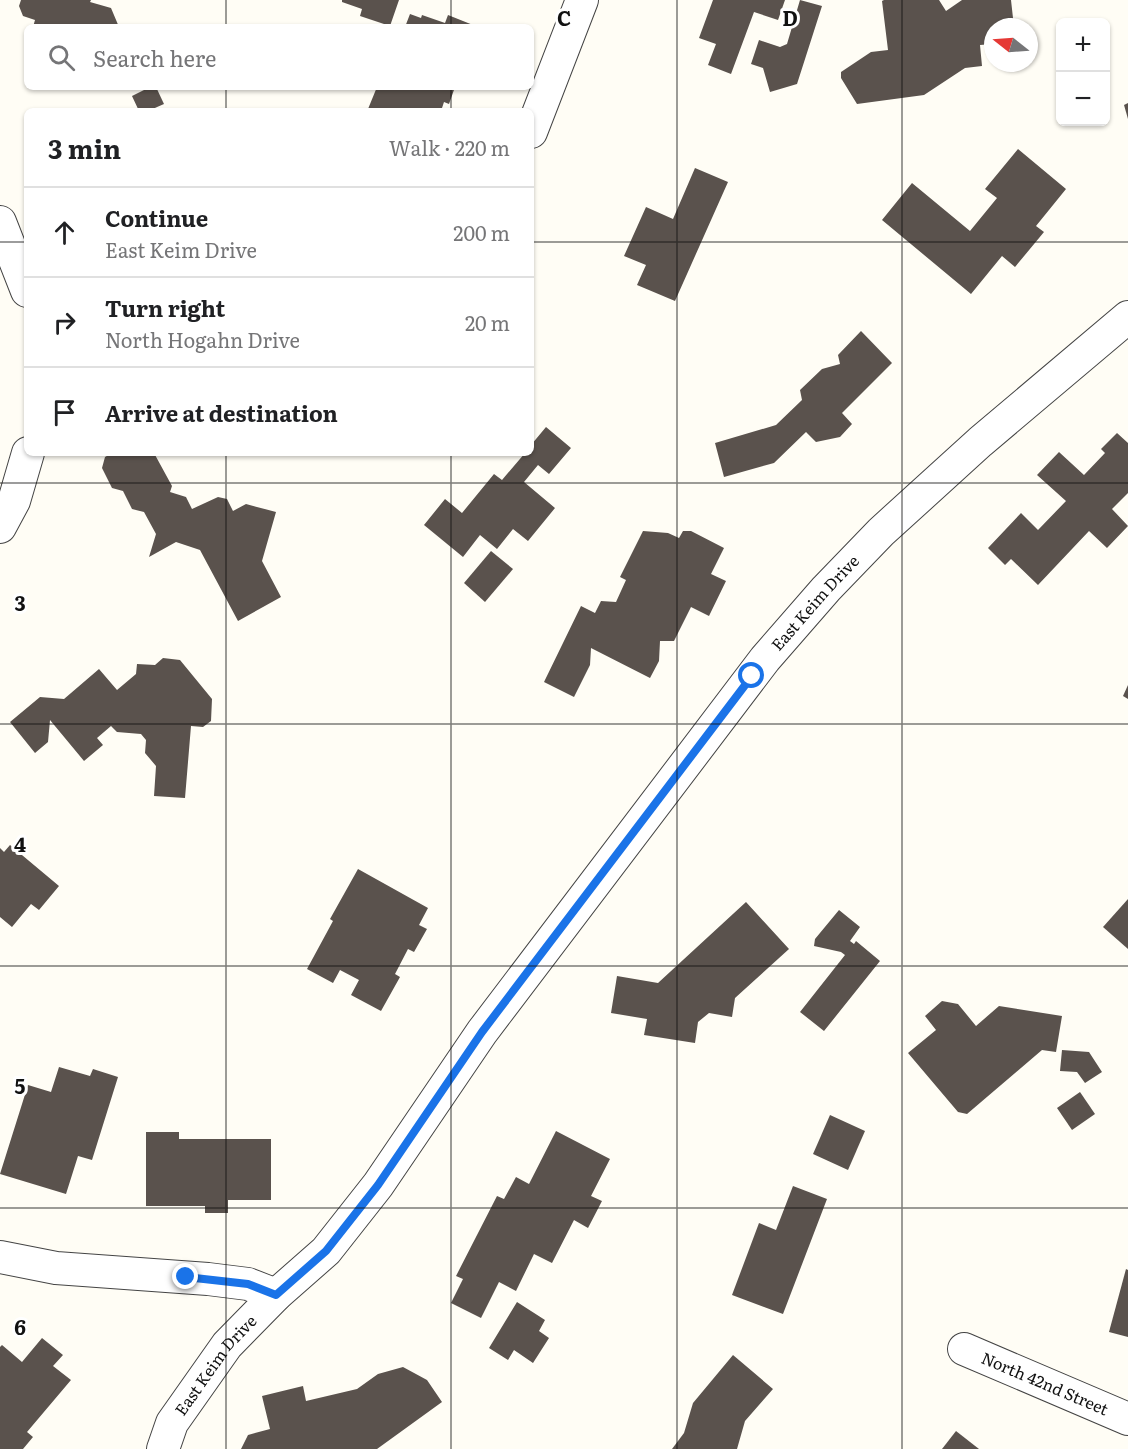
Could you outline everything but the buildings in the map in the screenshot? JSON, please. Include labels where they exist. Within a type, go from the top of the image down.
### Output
[{"type":"street","points":[[534,124],[582,0]]},
{"type":"street","points":[[0,222],[24,283]]},
{"type":"street","name":"East Keim Drive","points":[[163,1449],[172,1422],[227,1345],[276,1295],[326,1251],[378,1185],[482,1032],[773,650],[825,589],[881,532],[980,442],[1128,317]]},
{"type":"street","points":[[0,527],[14,501],[27,456]]},
{"type":"street","points":[[0,1257],[56,1268],[248,1284],[276,1295]]},
{"type":"street","name":"North 42nd Street","points":[[964,1349],[1128,1419]]},
{"type":"route","points":[[186,1277],[248,1284],[276,1295],[326,1251],[378,1185],[482,1032],[752,676]]}]
